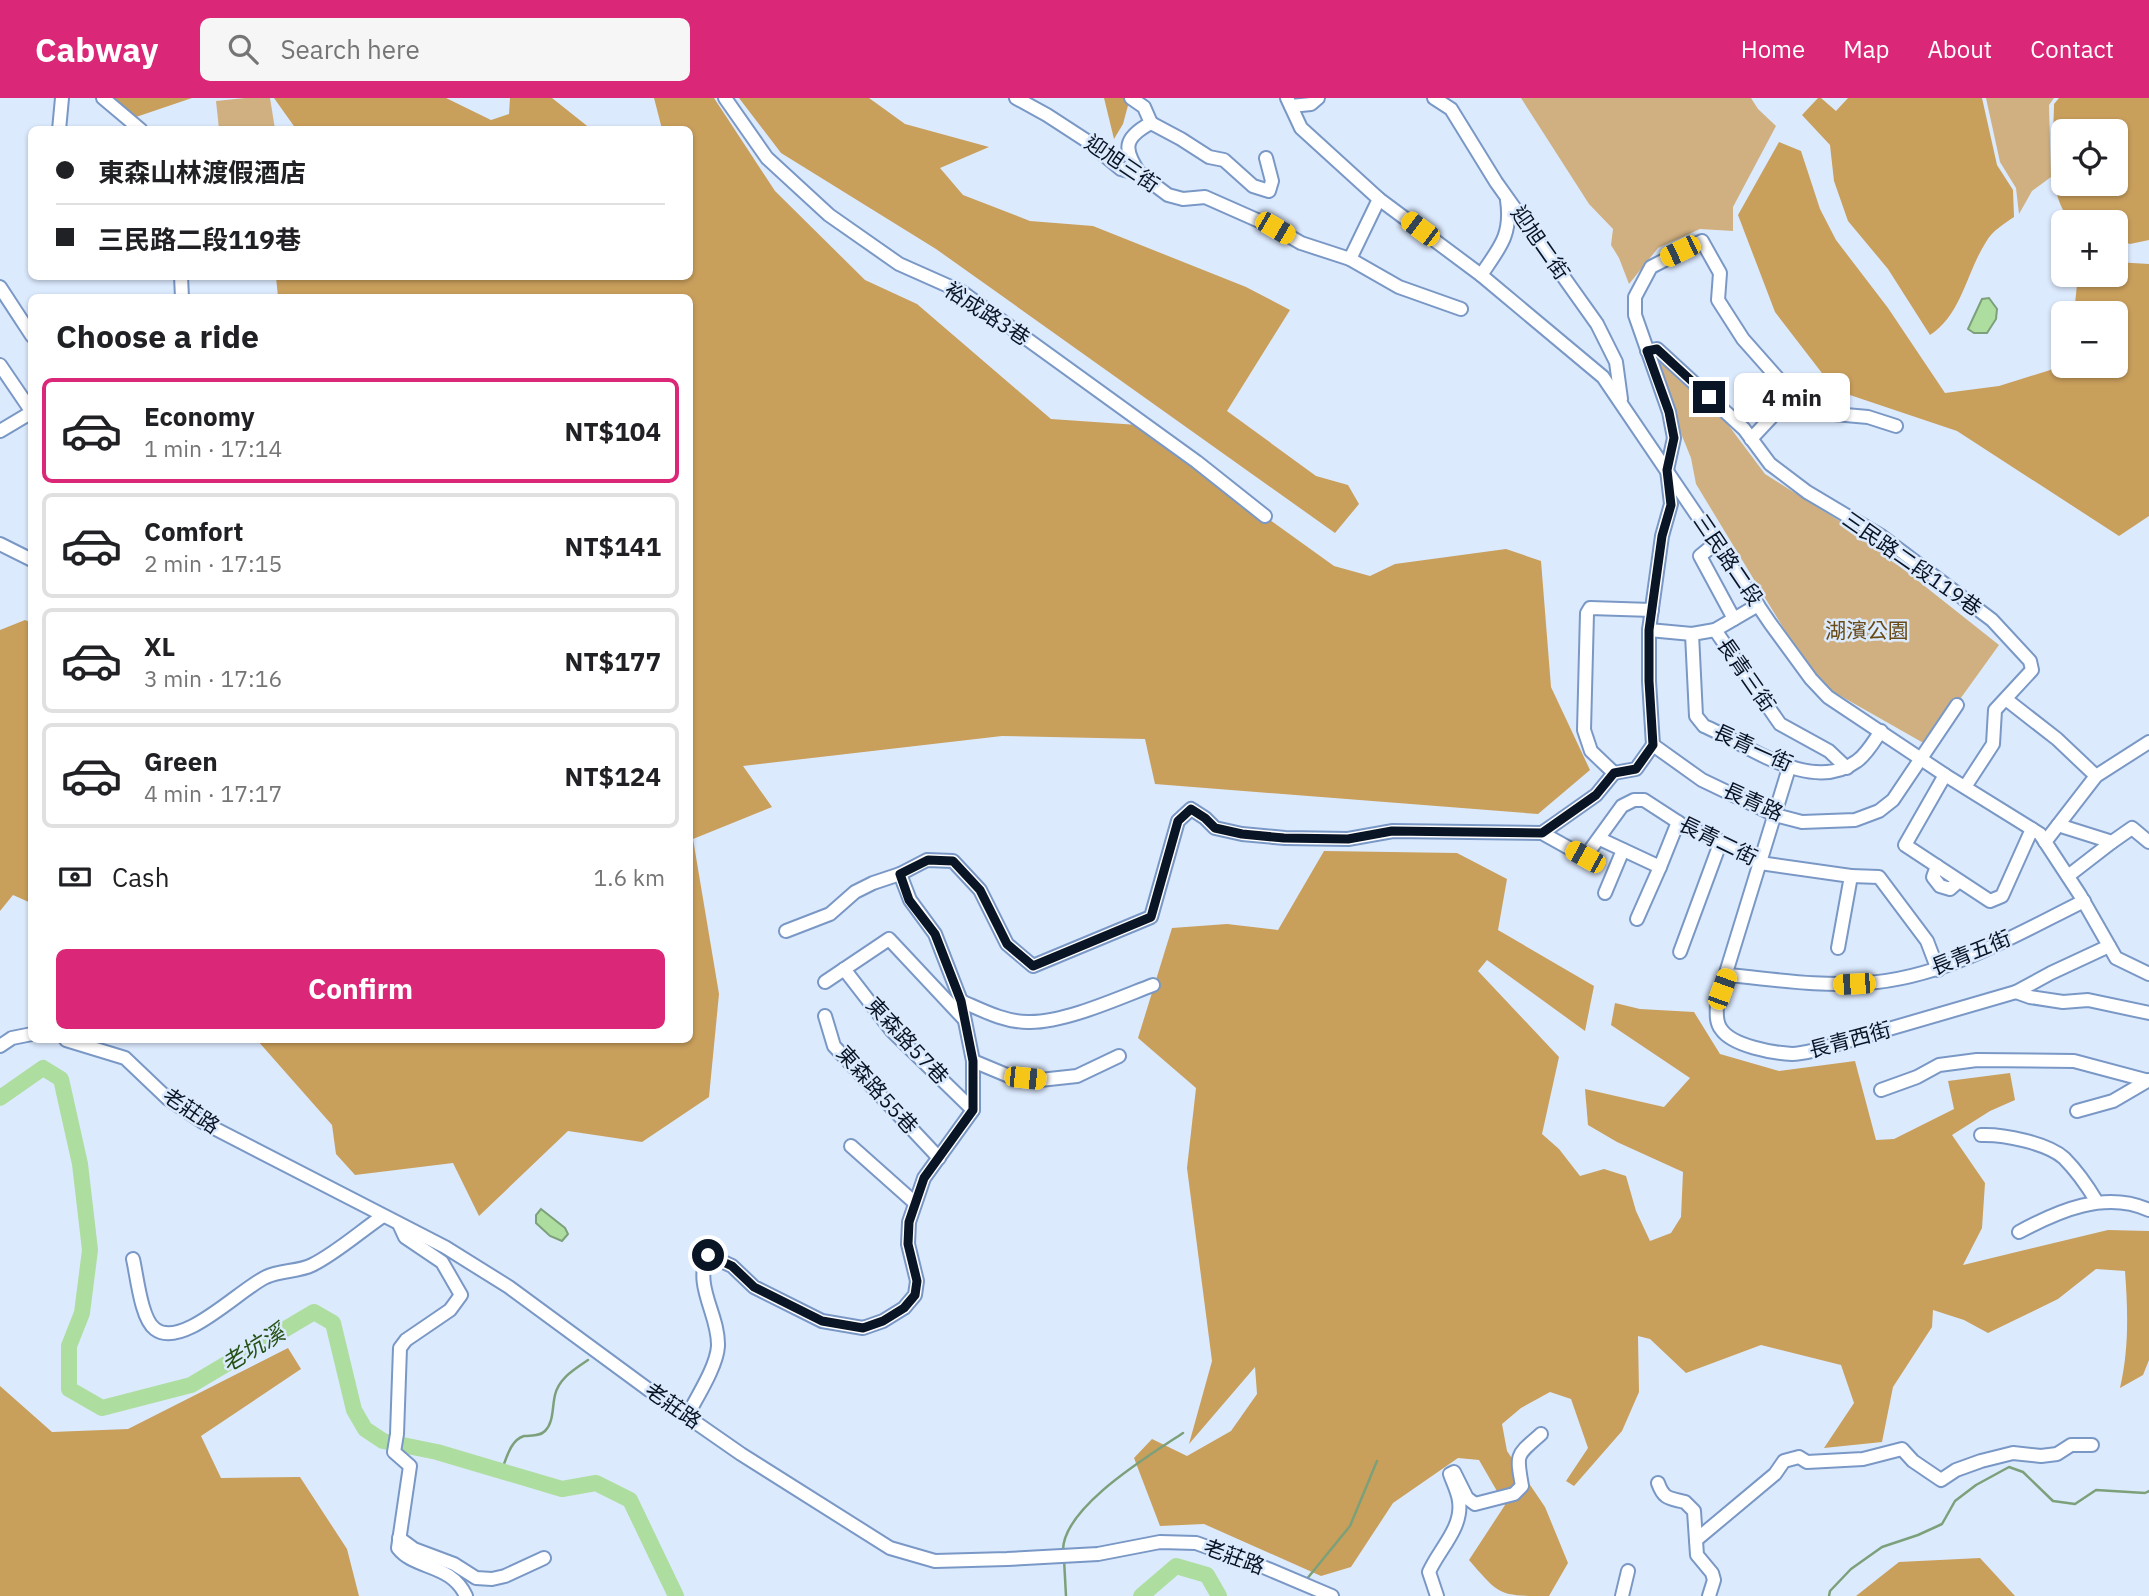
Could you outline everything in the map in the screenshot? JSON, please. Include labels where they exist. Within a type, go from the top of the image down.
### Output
[{"type":"street","points":[[59,126],[62,98]]},
{"type":"street","points":[[103,98],[136,126]]},
{"type":"street","name":"裕成路3巷","points":[[725,98],[766,158],[830,215],[899,264],[961,292],[1197,462],[1265,516]]},
{"type":"street","name":"迎旭三街","points":[[1016,98],[1087,141],[1121,169],[1140,174],[1168,195],[1183,200],[1205,197],[1275,228],[1301,243],[1350,259],[1399,287],[1461,309]]},
{"type":"street","points":[[1131,98],[1144,107],[1151,123],[1209,157],[1224,160],[1253,186],[1269,191],[1272,181],[1266,158]]},
{"type":"street","points":[[1289,102],[1311,104],[1318,98]]},
{"type":"street","name":"迎旭二街","points":[[1434,98],[1451,110],[1506,196],[1597,324],[1616,362],[1622,401]]},
{"type":"street","name":"三民路二段","points":[[1289,102],[1301,128],[1379,199],[1481,275],[1603,377],[1811,680],[1828,697],[2040,834],[2084,901],[2116,958],[2149,974]]},
{"type":"street","points":[[1140,174],[1129,158],[1127,146],[1135,131],[1151,123]]},
{"type":"street","points":[[1481,275],[1503,240],[1510,220],[1506,196]]},
{"type":"street","points":[[1350,259],[1379,199]]},
{"type":"street","points":[[1542,833],[1596,795],[1614,773],[1636,769],[1653,745],[1649,630],[1662,536],[1671,505],[1667,470],[1674,438],[1669,412],[1635,315],[1635,297],[1651,267],[1702,241],[1720,273],[1718,300],[1743,339],[1782,383],[1834,414],[1868,416],[1896,426]]},
{"type":"street","points":[[0,288],[28,330]]},
{"type":"street","name":"三民路二段119巷","points":[[1647,351],[1657,349],[1744,429],[1770,464],[1807,492],[1881,536],[1992,620],[2030,660],[2032,670],[1995,710],[1993,744],[1965,787]]},
{"type":"street","points":[[0,365],[28,406]]},
{"type":"street","points":[[1751,439],[1795,392]]},
{"type":"street","points":[[0,431],[28,414]]},
{"type":"street","points":[[1717,542],[1700,556],[1734,619]]},
{"type":"street","points":[[0,544],[28,558]]},
{"type":"street","points":[[1649,630],[1692,634],[1715,630],[1758,605]]},
{"type":"street","points":[[1614,773],[1591,751],[1584,730],[1587,613],[1590,608],[1652,610]]},
{"type":"street","name":"長青三街","points":[[1715,630],[1780,724],[1829,751],[1847,768]]},
{"type":"street","name":"長青一街","points":[[1692,634],[1696,716],[1704,726],[1789,768],[1821,772],[1847,768]]},
{"type":"street","points":[[2007,700],[2057,739],[2096,776]]},
{"type":"street","name":"長青路","points":[[1653,745],[1702,780],[1776,815],[1802,822],[1855,820],[1879,811],[1893,800],[1957,705]]},
{"type":"street","points":[[1847,768],[1860,760],[1881,731]]},
{"type":"street","points":[[2045,842],[2096,776],[2149,742]]},
{"type":"street","name":"長青西街","points":[[1789,768],[1717,1002],[1717,1019],[1721,1030],[1734,1041],[1774,1052],[1795,1054],[2015,992],[2051,972],[2109,946]]},
{"type":"street","points":[[1945,775],[1905,845],[1937,866],[1933,877],[1940,886],[1950,889],[1954,877],[1990,901],[2002,896],[2032,829]]},
{"type":"street","name":"長青二街","points":[[1600,839],[1622,806],[1634,800],[1644,800],[1678,822],[1721,841],[1760,863],[1850,876],[1879,877],[1927,941],[1938,970]]},
{"type":"street","points":[[786,931],[830,915],[855,892],[873,883],[900,874],[928,860],[953,861],[980,890],[1007,944],[1033,966],[1151,917],[1178,821],[1191,809],[1215,828],[1284,838],[1348,839],[1392,831],[1542,833],[1585,857],[1600,839],[1660,867]]},
{"type":"street","points":[[1637,919],[1678,822]]},
{"type":"street","points":[[2058,825],[2112,842]]},
{"type":"street","points":[[2068,876],[2132,828],[2149,842]]},
{"type":"street","points":[[1681,952],[1721,841]]},
{"type":"street","points":[[1605,893],[1623,850]]},
{"type":"street","points":[[687,1416],[718,1347],[716,1324],[707,1304],[702,1266],[708,1255],[732,1266],[754,1287],[822,1321],[863,1328],[883,1321],[904,1308],[915,1295],[917,1281],[908,1244],[909,1222],[924,1178],[973,1110],[973,1061],[961,1001],[935,934],[909,900],[900,874]]},
{"type":"street","points":[[1838,948],[1850,876]]},
{"type":"street","name":"長青五街","points":[[1727,975],[1839,985],[1869,983],[1938,970],[2084,901]]},
{"type":"street","points":[[825,982],[889,939],[964,1019]]},
{"type":"street","name":"東森路57巷","points":[[844,969],[892,1031],[973,1110]]},
{"type":"street","points":[[961,1001],[994,1016],[1029,1023],[1067,1016],[1153,985]]},
{"type":"street","points":[[2015,992],[2063,1002],[2088,1000],[2149,1013]]},
{"type":"street","name":"東森路55巷","points":[[825,1016],[834,1046],[939,1158]]},
{"type":"street","points":[[0,1046],[12,1038],[28,1035]]},
{"type":"street","name":"老莊路","points":[[76,1043],[125,1058],[180,1109],[444,1247],[509,1287],[687,1416],[815,1502],[890,1548],[935,1561],[1063,1556],[1160,1542],[1196,1543],[1332,1596]]},
{"type":"street","points":[[973,1061],[1009,1076],[1040,1080],[1077,1076],[1119,1056]]},
{"type":"street","points":[[1881,1090],[1917,1077],[1939,1065],[1977,1060],[2074,1061],[2149,1081]]},
{"type":"street","points":[[2077,1111],[2113,1101],[2149,1081]]},
{"type":"street","points":[[1981,1135],[2001,1134],[2063,1157],[2097,1202]]},
{"type":"street","points":[[851,1146],[915,1203]]},
{"type":"street","points":[[2019,1232],[2069,1210],[2097,1202],[2140,1206],[2149,1210]]},
{"type":"street","points":[[134,1259],[146,1318],[154,1329],[166,1334],[178,1333],[201,1322],[266,1277],[312,1265],[383,1216]]},
{"type":"street","points":[[399,1224],[405,1237],[442,1262],[461,1295],[450,1310],[406,1340],[400,1348],[394,1452],[410,1466],[398,1548],[401,1552],[441,1570],[459,1585],[466,1596]]},
{"type":"street","points":[[1437,1596],[1429,1572],[1448,1542],[1459,1511],[1459,1499],[1450,1474],[1454,1472],[1467,1498],[1475,1504],[1514,1494],[1522,1486],[1517,1460],[1520,1452],[1541,1434]]},
{"type":"street","points":[[1696,1540],[1775,1474],[1784,1461],[1798,1457],[1807,1462],[1863,1459],[1902,1449],[1913,1461],[1941,1480],[1956,1470],[2013,1453],[2040,1456],[2057,1454],[2071,1445],[2092,1445]]},
{"type":"street","points":[[1658,1483],[1662,1495],[1671,1500],[1685,1502],[1694,1511],[1697,1555],[1712,1573],[1714,1580],[1709,1596]]},
{"type":"street","points":[[399,1538],[414,1549],[454,1564],[476,1578],[505,1576],[544,1558]]},
{"type":"street","points":[[1622,1596],[1628,1571]]},
{"type":"green space","points":[[270,98],[275,126],[219,126],[216,101]]},
{"type":"green space","points":[[1521,98],[1751,98],[1758,109],[1776,126],[1733,207],[1733,231],[1700,229],[1658,248],[1629,284],[1611,245],[1613,229],[1589,204]]},
{"type":"green space","points":[[1986,98],[2054,98],[2049,105],[2051,177],[2032,191],[2019,214],[2016,188],[2000,162]]},
{"type":"green space","name":"湖濱公園","points":[[1654,352],[1723,418],[1765,474],[1854,530],[1999,645],[1927,745],[1816,682],[1696,484],[1691,458],[1669,404]]},
{"type":"shaded area","points":[[109,98],[192,98],[136,117]]},
{"type":"shaded area","points":[[274,98],[446,98],[491,120],[509,114],[510,98],[552,98],[587,126],[294,126]]},
{"type":"shaded area","points":[[654,98],[714,98],[775,191],[865,280],[917,304],[1051,419],[1138,425],[1334,566],[1370,576],[1395,564],[1506,549],[1541,561],[1551,687],[1590,770],[1538,814],[1155,784],[1145,739],[1002,736],[743,766],[772,807],[693,839],[693,294],[278,294],[276,280],[693,280],[693,126],[661,126]]},
{"type":"shaded area","points":[[739,98],[869,98],[905,124],[989,147],[940,168],[963,195],[1030,221],[1093,226],[1246,287],[1290,310],[1227,411],[1316,476],[1348,485],[1359,504],[1335,533],[936,249],[781,153]]},
{"type":"shaded area","points":[[1104,98],[1130,98],[1123,124],[1114,139]]},
{"type":"shaded area","points":[[1818,98],[1836,111],[1848,98],[1982,98],[1997,165],[2013,190],[2014,217],[1989,238],[1979,254],[1957,305],[1941,326],[1930,335],[1888,269],[1848,221],[1834,181],[1830,145],[1802,115]]},
{"type":"shaded area","points":[[2059,98],[2149,98],[2149,240],[2128,243],[2128,210],[2064,210],[2058,196],[2128,196],[2128,119],[2054,119],[2054,104]]},
{"type":"shaded area","points":[[1779,142],[1801,151],[1820,209],[1836,240],[1888,308],[1945,393],[1999,386],[2051,370],[2051,378],[2128,378],[2128,301],[2075,301],[2077,287],[2128,287],[2128,263],[2149,264],[2149,516],[2119,536],[1957,431],[1835,390],[1775,312],[1738,215]]},
{"type":"shaded area","points":[[1989,298],[1997,309],[1996,319],[1987,333],[1974,333],[1968,329],[1982,299]]},
{"type":"shaded area","points":[[25,620],[28,621],[28,902],[13,895],[0,911],[0,630]]},
{"type":"shaded area","points":[[693,839],[719,994],[709,1097],[642,1142],[568,1131],[479,1216],[453,1163],[355,1175],[336,1154],[332,1125],[260,1043],[693,1043]]},
{"type":"shaded area","points":[[1324,851],[1457,853],[1507,879],[1498,930],[1594,986],[1585,1031],[1487,960],[1478,971],[1559,1057],[1542,1134],[1559,1149],[1580,1176],[1604,1169],[1626,1176],[1636,1211],[1650,1241],[1671,1233],[1681,1217],[1683,1172],[1617,1142],[1588,1125],[1585,1089],[1664,1107],[1690,1078],[1611,1025],[1615,1003],[1640,1009],[1694,1012],[1720,1054],[1779,1071],[1855,1061],[1876,1140],[1894,1139],[1954,1109],[1948,1081],[2010,1073],[2015,1100],[1990,1111],[1952,1135],[1985,1183],[1982,1228],[1963,1265],[2108,1230],[2149,1231],[2149,1360],[2143,1375],[2120,1388],[2127,1330],[2125,1271],[2096,1269],[2058,1299],[1988,1333],[1964,1320],[1933,1310],[1932,1327],[1893,1387],[1882,1442],[1824,1448],[1854,1403],[1841,1365],[1761,1345],[1686,1373],[1650,1339],[1638,1336],[1639,1392],[1622,1431],[1574,1486],[1566,1481],[1588,1448],[1571,1399],[1550,1392],[1521,1408],[1502,1424],[1507,1451],[1545,1507],[1568,1563],[1549,1596],[1502,1592],[1469,1560],[1505,1505],[1479,1460],[1458,1458],[1393,1503],[1351,1567],[1321,1576],[1204,1524],[1160,1526],[1134,1458],[1152,1439],[1187,1456],[1231,1431],[1257,1394],[1255,1367],[1189,1444],[1212,1361],[1187,1168],[1196,1088],[1138,1038],[1172,928],[1227,924],[1278,930]]},
{"type":"shaded area","points":[[541,1209],[565,1228],[568,1234],[562,1241],[550,1236],[536,1223],[536,1215]]},
{"type":"shaded area","points":[[288,1348],[301,1369],[201,1436],[221,1478],[300,1477],[347,1549],[359,1596],[0,1596],[0,1386],[52,1432],[128,1429]]},
{"type":"shaded area","points":[[1980,1558],[2015,1596],[1856,1596],[1899,1562]]},
{"type":"waterway","name":"老坑溪","points":[[0,1098],[43,1068],[61,1079],[80,1164],[90,1250],[82,1313],[69,1346],[69,1389],[102,1408],[191,1385],[314,1312],[333,1323],[354,1410],[365,1429],[383,1441],[437,1452],[562,1489],[596,1483],[630,1500],[676,1596]]},
{"type":"waterway","points":[[501,1472],[509,1451],[519,1438],[545,1431],[560,1384],[568,1374],[588,1360]]},
{"type":"waterway","points":[[1063,1552],[1066,1535],[1091,1501],[1130,1469],[1183,1433]]},
{"type":"waterway","points":[[1306,1580],[1350,1526],[1377,1461]]},
{"type":"waterway","points":[[1829,1596],[1830,1591],[1851,1569],[1882,1547],[1942,1524],[1955,1501],[1976,1485],[2009,1467],[2023,1472],[2053,1501],[2075,1504],[2096,1490],[2149,1491]]},
{"type":"waterway","points":[[1064,1559],[1066,1596]]},
{"type":"waterway","name":"老坑溪","points":[[1141,1596],[1176,1566],[1207,1575],[1219,1596]]},
{"type":"route","points":[[708,1255],[732,1266],[754,1287],[822,1321],[863,1328],[883,1321],[904,1308],[915,1295],[917,1281],[908,1244],[909,1222],[924,1178],[973,1110],[973,1061],[961,1001],[935,934],[909,900],[900,874],[928,860],[953,861],[980,890],[1007,944],[1033,966],[1151,917],[1178,821],[1191,809],[1215,828],[1284,838],[1348,839],[1392,831],[1542,833],[1596,795],[1614,773],[1636,769],[1653,745],[1649,630],[1662,536],[1671,505],[1667,470],[1674,438],[1669,412],[1647,351],[1657,349],[1709,397]]}]
